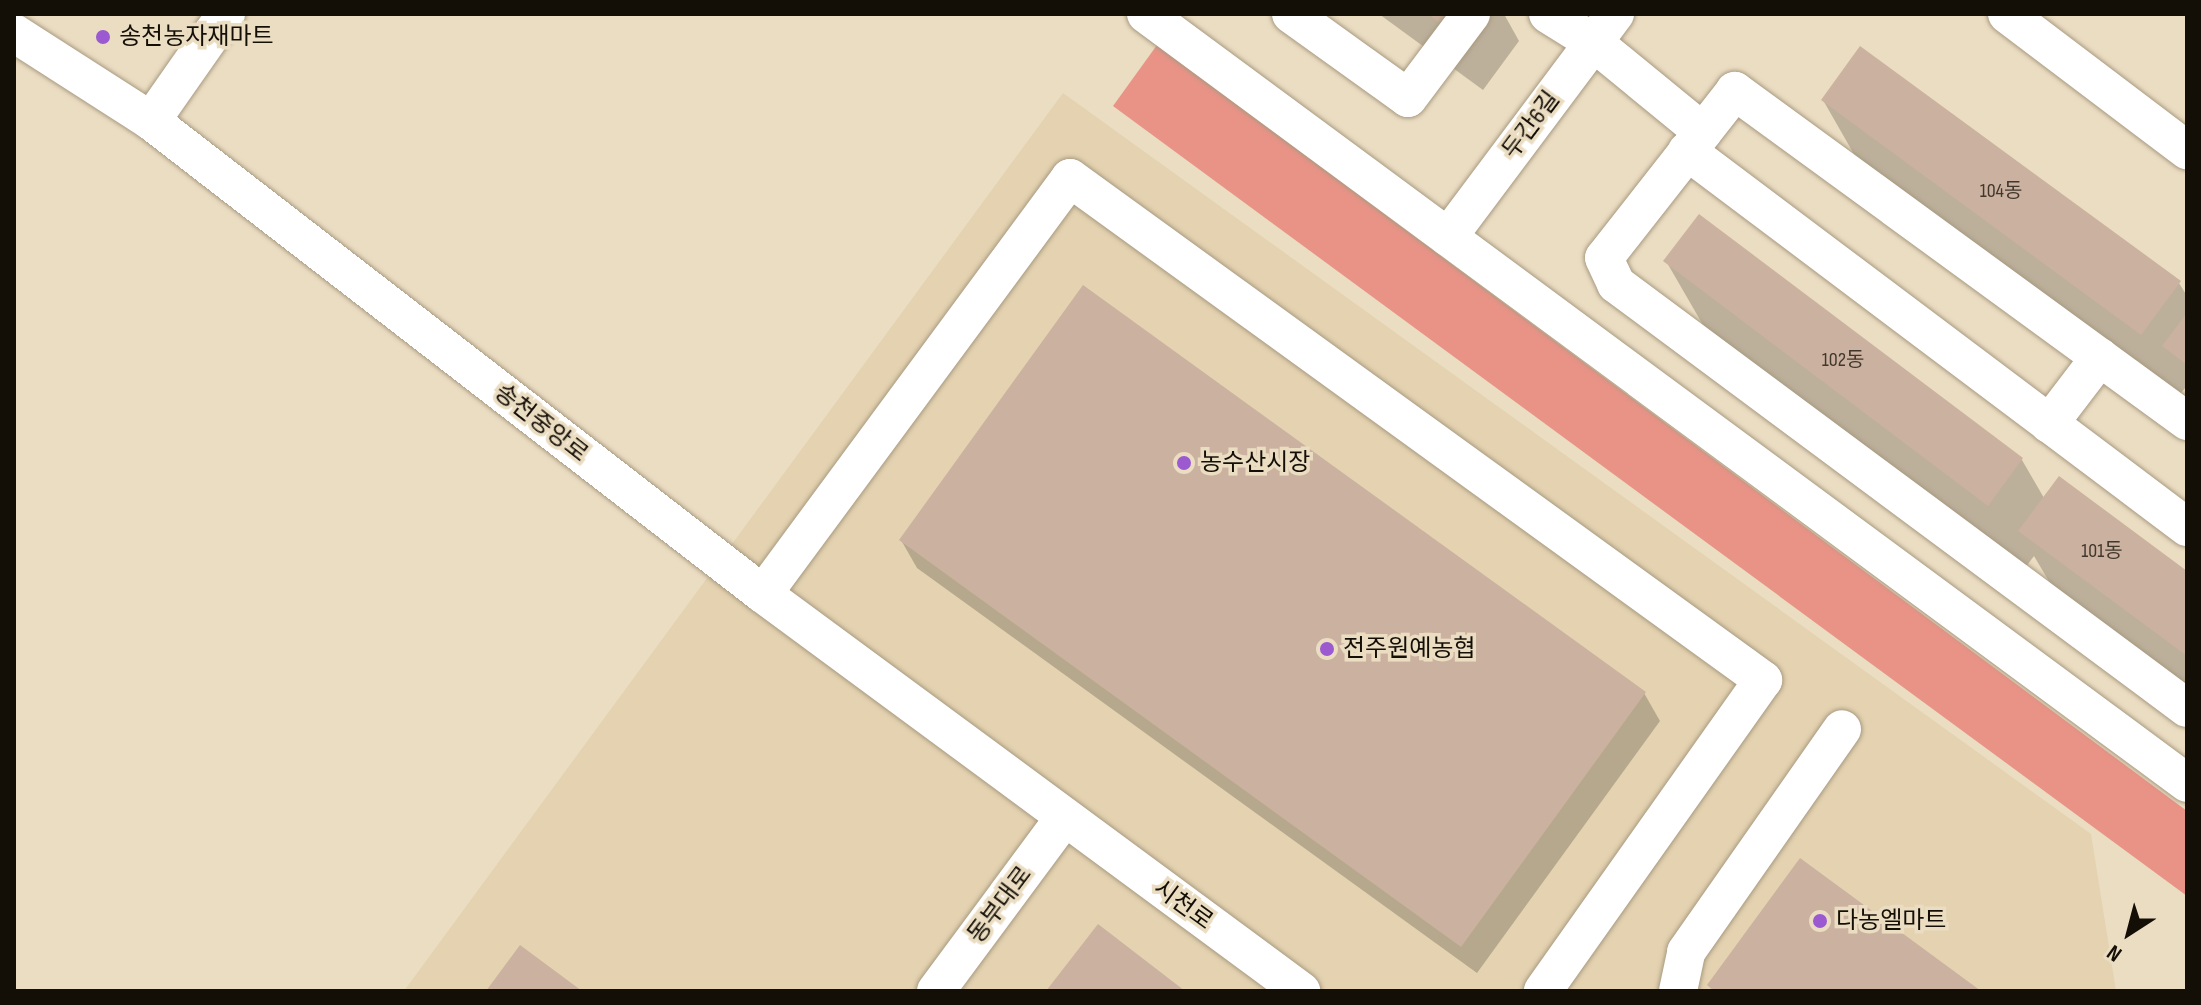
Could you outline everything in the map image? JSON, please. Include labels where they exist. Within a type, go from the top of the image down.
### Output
[{"type":"street","points":[[151,121],[226,14]]},
{"type":"street","points":[[1146,14],[2187,783]]},
{"type":"street","points":[[1291,14],[1408,98],[1471,14]]},
{"type":"street","points":[[1548,14],[1604,28],[1695,142],[2049,424],[2187,527]]},
{"type":"street","points":[[2007,14],[2187,150]]},
{"type":"street","name":"두간6길","points":[[1448,237],[1604,28]]},
{"type":"street","name":"송천중앙로","points":[[14,33],[151,121],[763,594],[1064,818]]},
{"type":"street","points":[[2187,421],[1735,91],[1604,258],[1616,284],[2187,708]]},
{"type":"street","points":[[763,594],[1070,178],[1763,680],[1543,991]]},
{"type":"street","points":[[2049,424],[2100,357]]},
{"type":"street","points":[[1678,991],[1686,952],[1842,729]]},
{"type":"street","name":"동부대로","points":[[936,991],[1064,818]]},
{"type":"street","name":"시천로","points":[[1064,818],[1301,991]]},
{"type":"shaded area","points":[[1157,45],[2187,811],[2187,896],[1113,106]]},
{"type":"shaded area","name":"농수산시장","points":[[1063,93],[2091,834],[2116,991],[404,991]]},
{"type":"building","points":[[1428,14],[1455,14],[1445,27]]},
{"type":"building","points":[[1860,46],[2181,281],[2141,335],[1821,100]]},
{"type":"building","points":[[1699,214],[2023,458],[1988,506],[1663,261]]},
{"type":"building","points":[[1083,285],[1646,692],[1461,947],[899,540]]},
{"type":"building","points":[[2187,313],[2187,365],[2162,346]]},
{"type":"building","points":[[2059,476],[2187,571],[2187,656],[2018,531]]},
{"type":"building","name":"다농엘마트","points":[[1800,858],[1981,991],[1714,991],[1707,985]]},
{"type":"building","points":[[1098,924],[1185,991],[1046,991]]},
{"type":"building","points":[[520,945],[582,991],[486,991]]},
{"type":"place","name":"송천농자재마트","points":[[103,37]]},
{"type":"place","name":"농수산시장","points":[[1184,463]]},
{"type":"place","name":"전주원예농협","points":[[1327,649]]},
{"type":"place","name":"다농엘마트","points":[[1820,921]]}]
